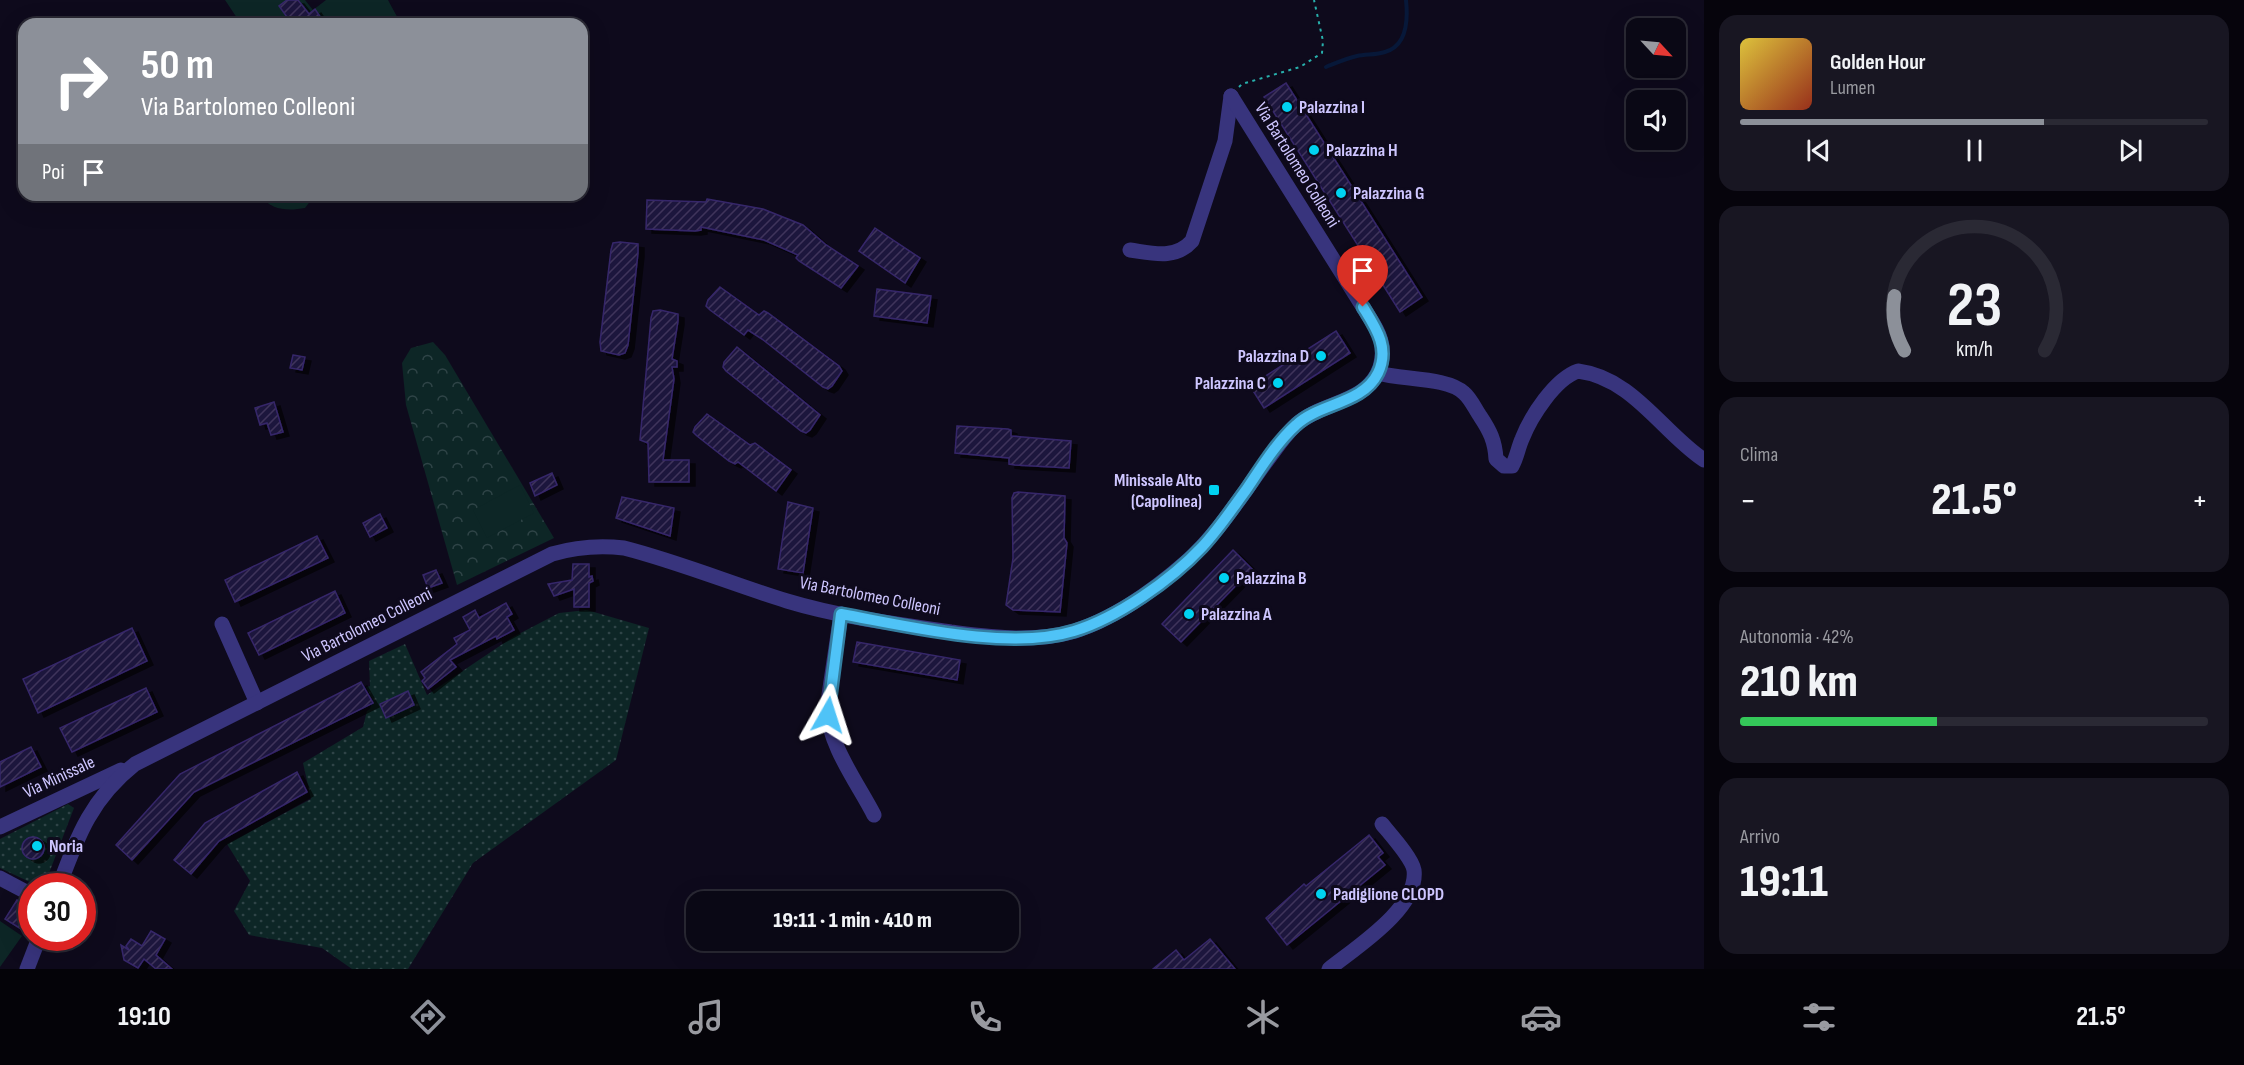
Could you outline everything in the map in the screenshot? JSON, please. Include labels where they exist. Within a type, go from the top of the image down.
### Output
[{"type":"street","points":[[1130,250],[1168,254],[1183,250],[1192,241],[1225,141],[1231,96]]},
{"type":"street","name":"Via Bartolomeo Colleoni","points":[[65,873],[90,813],[108,788],[135,764],[552,554],[586,546],[636,551],[787,600],[841,614],[977,635],[1031,638],[1074,631],[1103,620],[1172,574],[1200,549],[1294,427],[1317,410],[1366,389],[1378,373],[1383,351],[1378,332],[1231,96]]},
{"type":"street","points":[[1378,373],[1459,389],[1470,400],[1490,432],[1495,441],[1496,459],[1504,466],[1512,466],[1525,433],[1556,386],[1566,376],[1578,371],[1610,381],[1654,414],[1704,460]]},
{"type":"street","points":[[841,614],[827,708],[829,723],[835,741],[874,815]]},
{"type":"street","points":[[222,624],[257,703]]},
{"type":"street","name":"Via Minissale","points":[[0,827],[135,764]]},
{"type":"street","points":[[1329,969],[1398,912],[1413,877],[1411,862],[1382,824]]},
{"type":"street","points":[[0,878],[18,888]]},
{"type":"street","points":[[27,969],[34,951]]},
{"type":"path","points":[[1231,96],[1242,84],[1300,67],[1322,53],[1323,41],[1314,0]]},
{"type":"green space","points":[[225,0],[305,0],[313,10],[326,0],[388,0],[398,18],[237,18]]},
{"type":"green space","points":[[265,201],[310,201],[305,208],[293,209],[281,209]]},
{"type":"green space","points":[[433,342],[445,355],[554,538],[457,585],[406,405],[402,363],[411,348]]},
{"type":"green space","points":[[520,485],[534,513],[487,538],[473,510]]},
{"type":"green space","points":[[587,610],[649,628],[616,760],[473,863],[408,969],[352,969],[322,948],[249,935],[234,911],[250,881],[227,844],[311,799],[303,763],[363,727],[367,711],[373,700],[366,687],[370,686],[369,661],[405,644],[427,695],[513,637],[559,613]]},
{"type":"green space","points":[[68,804],[74,808],[49,873],[18,873],[18,876],[0,868],[0,839]]},
{"type":"green space","points":[[0,921],[18,933],[18,942],[0,967]]},
{"type":"building","points":[[287,0],[298,0],[309,14],[315,9],[321,18],[288,18],[279,6]]},
{"type":"building","points":[[1286,83],[1422,297],[1400,312],[1264,97]]},
{"type":"building","points":[[707,199],[763,209],[803,225],[825,244],[858,266],[841,288],[799,261],[796,258],[798,255],[764,240],[701,227],[701,230],[695,231],[646,229],[647,200],[706,202]]},
{"type":"building","points":[[875,228],[920,258],[905,283],[859,251]]},
{"type":"building","points":[[613,243],[638,244],[638,253],[628,345],[625,353],[619,355],[601,351],[600,342],[611,250]]},
{"type":"building","points":[[720,287],[759,315],[764,311],[768,313],[839,366],[842,371],[832,386],[828,389],[823,387],[762,339],[748,330],[744,335],[710,310],[706,306],[708,300]]},
{"type":"building","points":[[877,289],[931,296],[927,323],[874,316]]},
{"type":"building","points":[[660,310],[678,314],[672,359],[677,361],[677,367],[672,367],[674,379],[663,460],[689,460],[689,482],[649,482],[648,443],[640,440],[651,318],[653,311]]},
{"type":"building","points":[[1336,331],[1350,353],[1264,408],[1250,386]]},
{"type":"building","points":[[737,347],[820,415],[810,430],[806,433],[801,431],[726,371],[723,367],[724,362]]},
{"type":"building","points":[[293,355],[305,357],[302,370],[290,368]]},
{"type":"building","points":[[274,402],[283,432],[271,435],[267,423],[260,425],[255,408]]},
{"type":"building","points":[[707,414],[750,445],[755,443],[791,470],[776,491],[738,462],[735,464],[729,461],[693,432]]},
{"type":"building","points":[[957,426],[1008,429],[1011,430],[1011,436],[1071,441],[1069,468],[1015,465],[1009,464],[1009,458],[955,453]]},
{"type":"building","points":[[552,473],[557,485],[535,496],[530,483]]},
{"type":"building","points":[[1014,493],[1065,496],[1064,538],[1067,543],[1060,612],[1013,610],[1006,605],[1013,558],[1012,498]]},
{"type":"building","points":[[622,497],[674,508],[670,536],[616,518]]},
{"type":"building","points":[[788,502],[813,508],[803,573],[778,569]]},
{"type":"building","points":[[380,514],[387,528],[370,537],[363,523]]},
{"type":"building","points":[[317,536],[328,558],[235,602],[225,580]]},
{"type":"building","points":[[1233,550],[1252,569],[1181,642],[1162,624]]},
{"type":"building","points":[[573,564],[589,564],[589,577],[592,576],[593,581],[589,583],[589,607],[574,607],[574,589],[554,596],[548,584],[572,580]]},
{"type":"building","points":[[436,570],[442,583],[428,588],[423,575]]},
{"type":"building","points":[[335,591],[345,613],[259,655],[248,633]]},
{"type":"building","points":[[506,603],[512,614],[507,617],[514,630],[497,639],[496,636],[450,660],[456,667],[428,689],[422,681],[425,678],[421,672],[457,644],[454,638],[470,630],[463,617],[475,610],[479,618]]},
{"type":"building","points":[[132,628],[147,661],[38,713],[23,679]]},
{"type":"building","points":[[857,642],[960,660],[957,680],[853,662]]},
{"type":"building","points":[[361,682],[373,703],[194,792],[132,860],[116,845],[180,774]]},
{"type":"building","points":[[146,688],[157,712],[72,752],[60,728]]},
{"type":"building","points":[[408,691],[414,705],[386,718],[380,704]]},
{"type":"building","points":[[31,747],[41,767],[0,787],[0,762]]},
{"type":"building","points":[[297,772],[307,792],[219,841],[191,874],[174,860],[205,823]]},
{"type":"building","name":"Padiglione CLOPD","points":[[1369,835],[1383,853],[1378,857],[1385,865],[1287,945],[1266,918],[1304,884],[1306,886]]},
{"type":"building","points":[[33,837],[43,844],[44,848],[37,858],[33,859],[23,852],[22,848],[29,838]]},
{"type":"building","points":[[17,900],[18,901],[18,927],[5,919]]},
{"type":"building","points":[[151,931],[165,939],[156,955],[172,969],[156,969],[144,959],[138,968],[124,960],[121,945],[129,950],[126,946],[131,939],[142,946]]},
{"type":"building","points":[[1210,939],[1235,969],[1153,969],[1176,950],[1184,960]]},
{"type":"waterway","points":[[1326,67],[1360,55],[1382,53],[1398,44],[1406,23],[1406,0]]},
{"type":"place","name":"Palazzina I","points":[[1287,107]]},
{"type":"place","name":"Palazzina H","points":[[1314,150]]},
{"type":"place","name":"Palazzina G","points":[[1341,193]]},
{"type":"place","name":"Palazzina D","points":[[1321,356]]},
{"type":"place","name":"Palazzina C","points":[[1278,383]]},
{"type":"place","name":"Minissale Alto (Capolinea)","points":[[1214,490]]},
{"type":"place","name":"Palazzina B","points":[[1224,578]]},
{"type":"place","name":"Palazzina A","points":[[1189,614]]},
{"type":"place","name":"Noria","points":[[37,846]]},
{"type":"place","name":"Padiglione CLOPD","points":[[1321,894]]},
{"type":"route","points":[[828,715],[828,698],[841,614],[977,635],[1045,637],[1074,631],[1103,620],[1172,574],[1209,539],[1294,427],[1306,416],[1358,394],[1372,382],[1378,373],[1382,359],[1382,342],[1363,307]]}]
